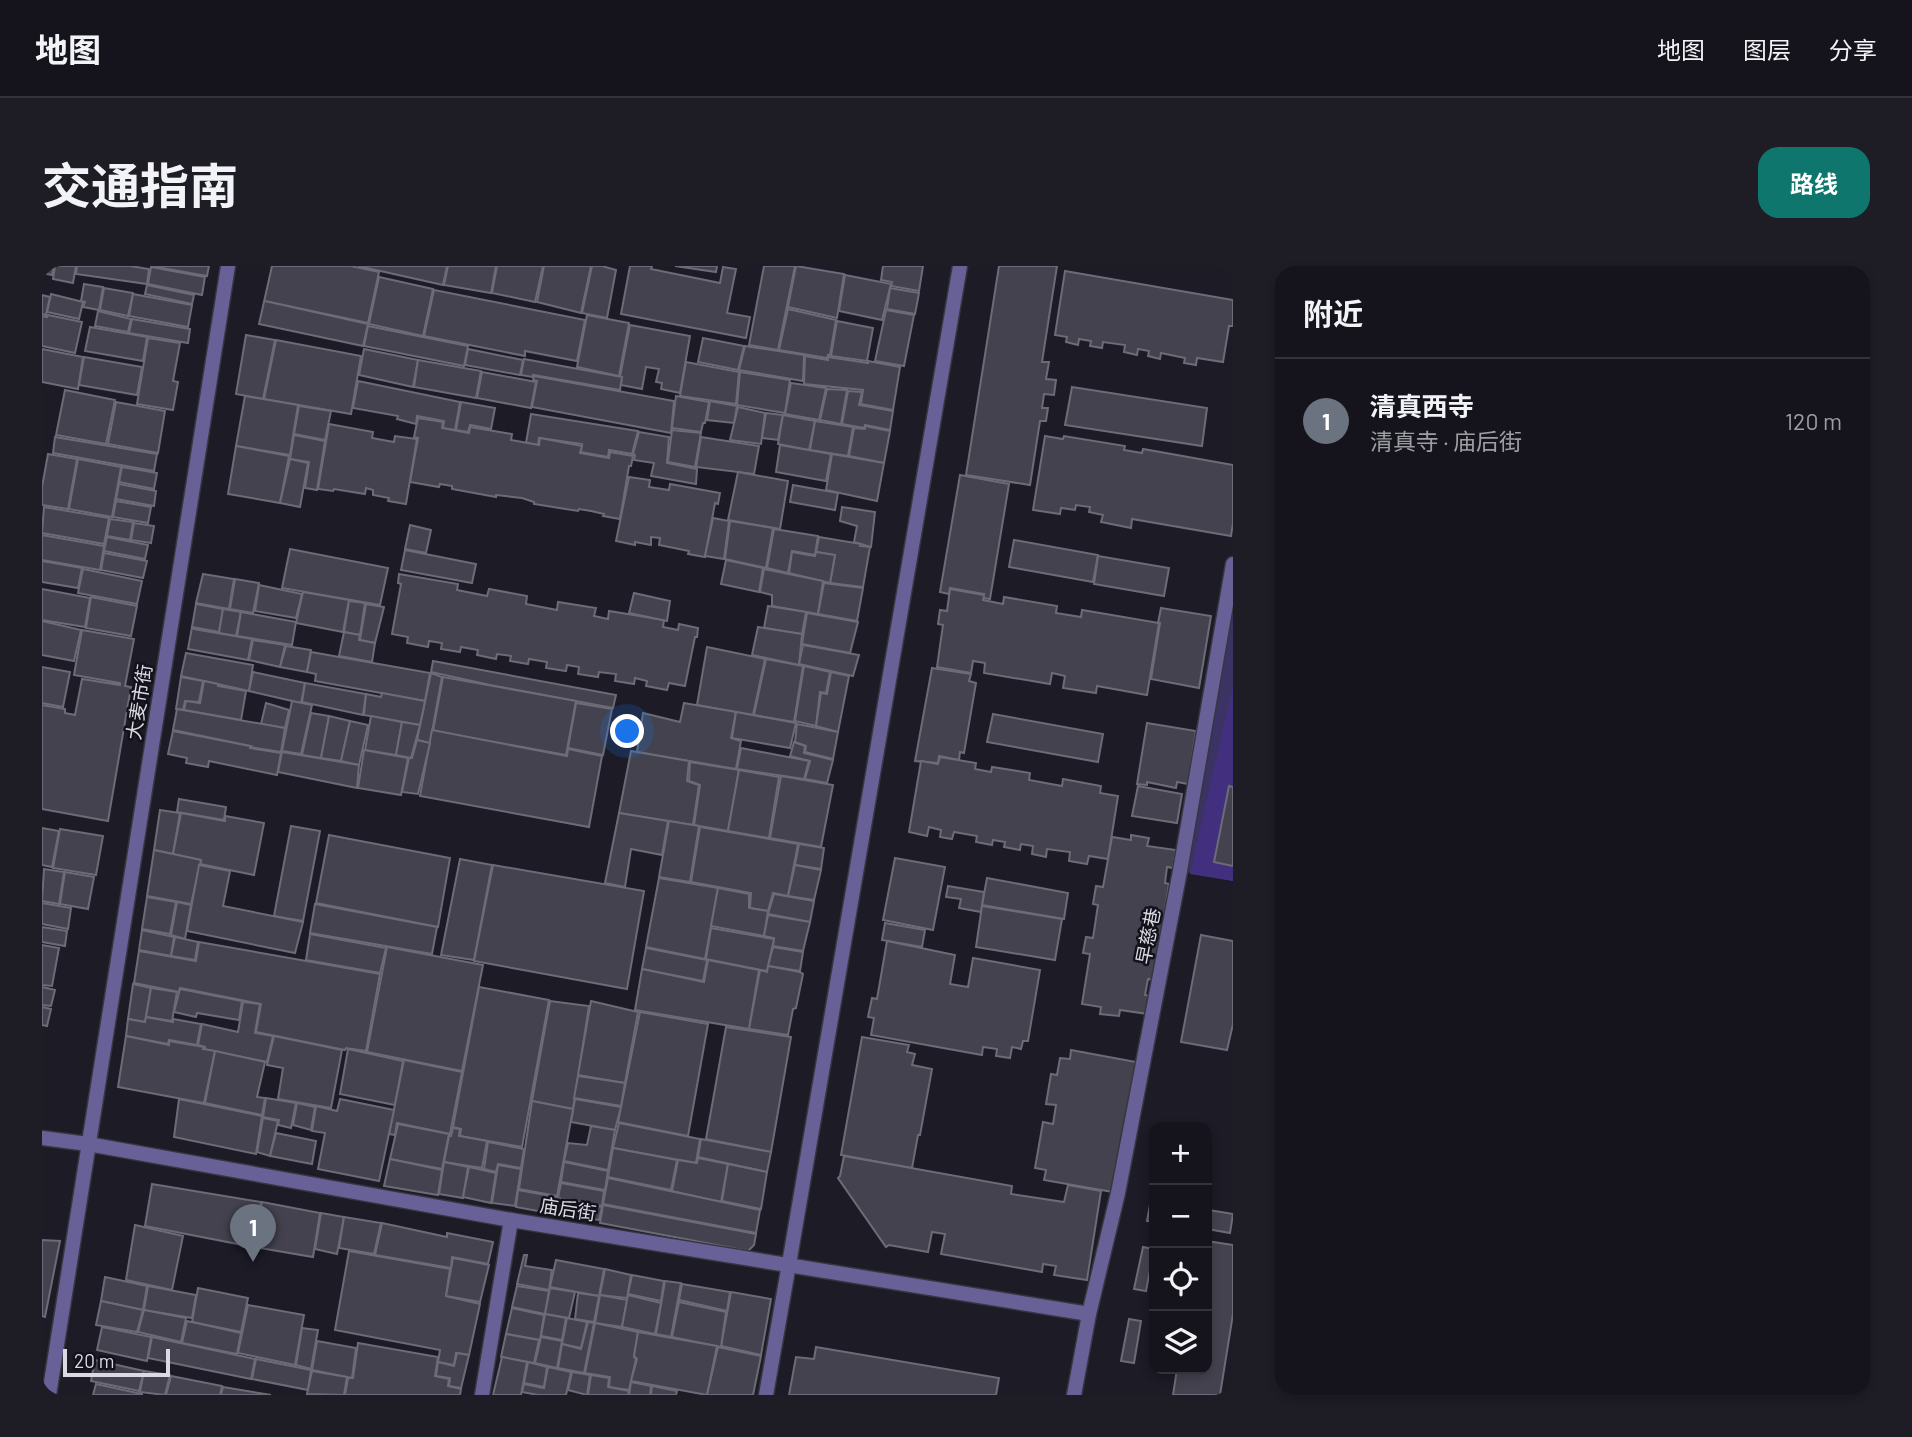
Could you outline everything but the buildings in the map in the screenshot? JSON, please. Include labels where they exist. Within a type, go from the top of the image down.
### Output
[{"type":"street","name":"大麦市街","points":[[49,1395],[228,266]]},
{"type":"street","points":[[766,1395],[960,266]]},
{"type":"street","name":"早慈巷","points":[[1074,1395],[1089,1314],[1123,1166],[1180,871],[1233,564]]},
{"type":"street","name":"庙后街","points":[[42,1138],[512,1220],[1089,1314]]},
{"type":"street","points":[[482,1395],[512,1220]]},
{"type":"shaded area","points":[[1233,564],[1233,881],[1180,871]]},
{"type":"shaded area","points":[[1233,685],[1233,881],[1190,874]]},
{"type":"place","name":"清真西寺","points":[[253,1262]]}]
